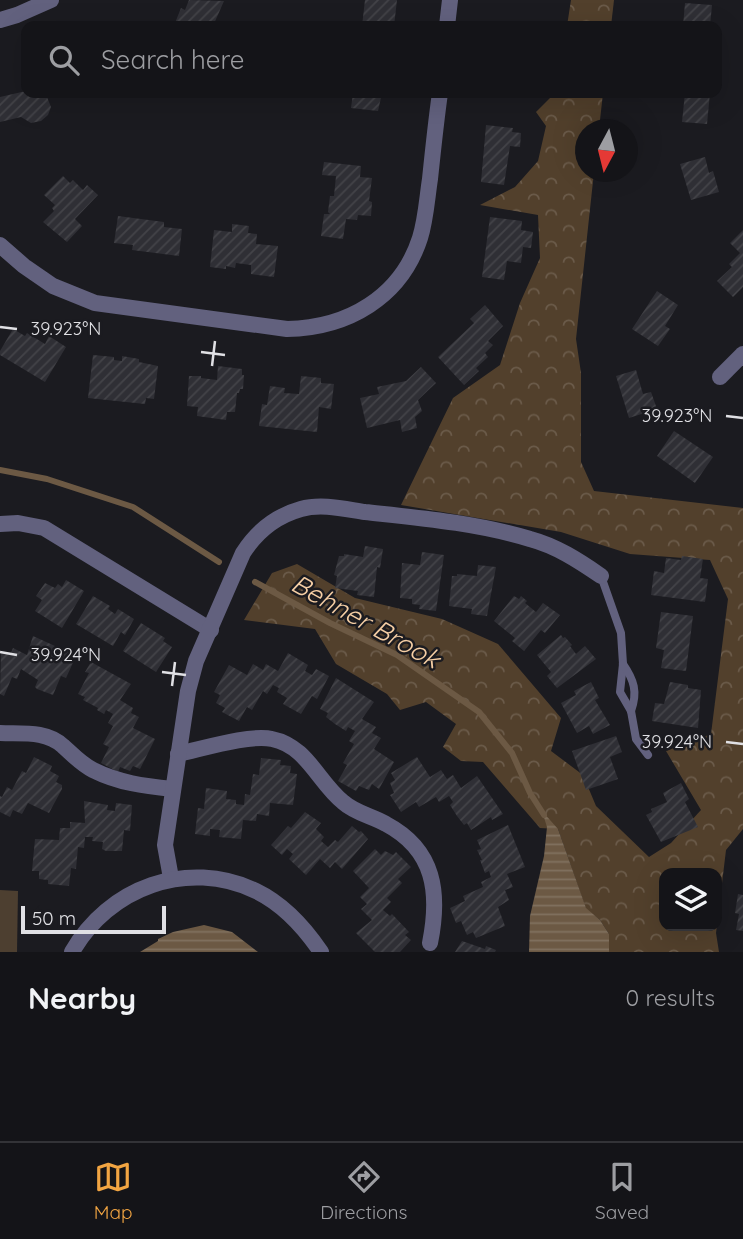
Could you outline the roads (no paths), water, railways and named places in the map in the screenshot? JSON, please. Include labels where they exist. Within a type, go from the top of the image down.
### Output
[{"type":"street","points":[[0,20],[51,0]]},
{"type":"street","points":[[448,21],[450,0]]},
{"type":"street","points":[[0,244],[24,266],[54,286],[112,307],[287,329],[343,320],[369,306],[396,282],[422,231],[439,98]]},
{"type":"street","points":[[720,377],[743,354]]},
{"type":"street","points":[[171,878],[165,845],[190,680],[243,553],[254,537],[268,524],[285,515],[312,507],[425,519],[530,539],[565,552],[600,576]]},
{"type":"street","points":[[0,524],[18,523],[44,528],[211,629]]},
{"type":"street","points":[[0,733],[47,735],[88,767],[108,777],[130,784],[173,789]]},
{"type":"street","points":[[178,754],[259,737],[282,742],[292,748],[311,764],[343,803],[403,834],[418,848],[429,868],[434,885],[435,912],[430,943]]},
{"type":"street","points":[[72,952],[90,924],[108,908],[136,891],[171,878],[222,880],[256,891],[293,916],[321,952]]},
{"type":"lane","points":[[600,576],[621,633],[623,664],[620,692],[631,711],[636,739],[648,755]]},
{"type":"lane","points":[[623,664],[633,679],[636,697],[631,711]]},
{"type":"waterway","name":"Behner Brook","points":[[0,470],[47,479],[133,507],[219,562]]},
{"type":"waterway","name":"Behner Brook","points":[[255,582],[330,623],[397,655],[479,712],[512,753],[530,793],[544,815]]}]
